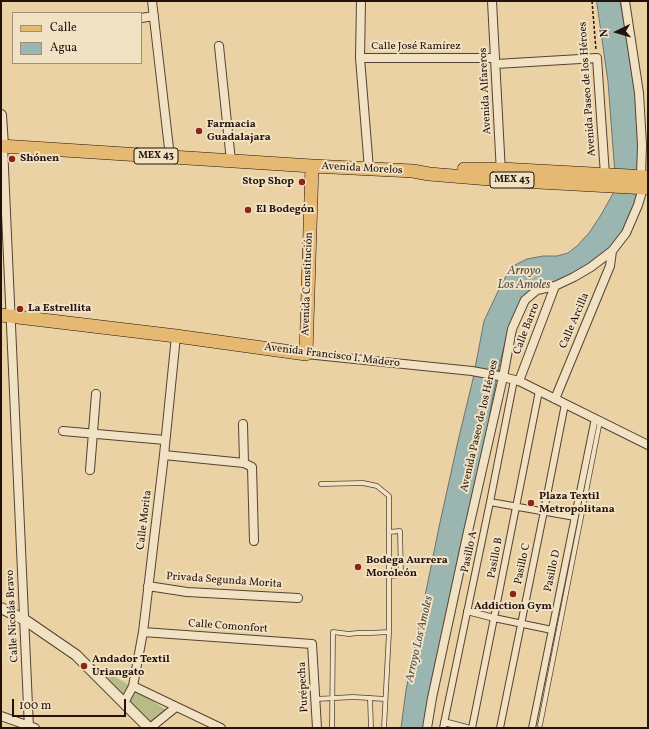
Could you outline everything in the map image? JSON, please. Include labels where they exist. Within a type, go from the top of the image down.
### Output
[{"type":"main road","name":"MEX 43","points":[[2,146],[312,166]]},
{"type":"main road","name":"Avenida Morelos","points":[[312,166],[413,171],[428,168],[501,175]]},
{"type":"main road","name":"Avenida Constitución","points":[[306,354],[312,166]]},
{"type":"main road","name":"MEX 43","points":[[501,175],[609,179],[643,182]]},
{"type":"main road","name":"Avenida Francisco I. Madero","points":[[6,316],[176,336],[306,354]]},
{"type":"street","points":[[152,1],[170,157]]},
{"type":"street","points":[[361,1],[360,58],[369,169]]},
{"type":"street","name":"Avenida Alfareros","points":[[492,1],[501,175]]},
{"type":"street","name":"Avenida Paseo de los Héroes","points":[[427,728],[432,698],[512,328],[525,300],[537,290],[555,286],[574,277],[612,252],[626,233],[638,204],[643,182],[639,93],[624,1]]},
{"type":"street","points":[[142,18],[154,16]]},
{"type":"street","points":[[219,46],[231,161]]},
{"type":"street","name":"Calle José Ramírez","points":[[360,58],[496,61],[597,58]]},
{"type":"street","name":"Avenida Paseo de los Héroes","points":[[597,58],[609,179]]},
{"type":"street","points":[[1,115],[2,146]]},
{"type":"street","name":"Calle Nicolás Bravo","points":[[2,146],[6,316],[31,727]]},
{"type":"street","name":"Calle Arcilla","points":[[555,399],[610,266],[612,252]]},
{"type":"street","name":"Calle Barro","points":[[517,380],[555,286]]},
{"type":"street","name":"Calle Morita","points":[[124,703],[133,686],[143,632],[164,455],[176,336]]},
{"type":"street","name":"Avenida Francisco I. Madero","points":[[306,354],[472,371],[517,380],[648,445]]},
{"type":"street","name":"Pasillo A","points":[[444,725],[517,380]]},
{"type":"street","name":"Pasillo B","points":[[472,728],[540,391]]},
{"type":"street","points":[[90,470],[96,394]]},
{"type":"street","name":"Pasillo C","points":[[500,728],[565,404]]},
{"type":"street","name":"Pasillo D","points":[[532,728],[575,517],[598,420]]},
{"type":"street","points":[[243,424],[244,463]]},
{"type":"street","points":[[63,431],[165,440]]},
{"type":"street","points":[[164,455],[244,463],[252,467],[254,541]]},
{"type":"street","points":[[490,502],[575,517]]},
{"type":"street","name":"Privada Segunda Morita","points":[[148,586],[187,592],[298,598]]},
{"type":"street","points":[[1,608],[25,620],[76,655],[150,728],[176,707]]},
{"type":"street","points":[[467,611],[552,630]]},
{"type":"street","name":"Calle Comonfort","points":[[143,632],[312,644]]},
{"type":"street","name":"Purépecha","points":[[312,644],[317,728]]},
{"type":"street","points":[[133,686],[221,728]]},
{"type":"street","points":[[1,716],[31,727]]},
{"type":"street","points":[[444,725],[468,728]]},
{"type":"lane","points":[[540,725],[598,420]]},
{"type":"lane","points":[[321,484],[363,483],[377,486],[389,496],[389,632],[384,728]]},
{"type":"lane","points":[[389,532],[400,531],[401,575],[389,576]]},
{"type":"lane","points":[[332,728],[333,632],[349,634],[358,632],[389,632]]},
{"type":"lane","points":[[316,699],[353,697],[385,699]]},
{"type":"lane","points":[[370,698],[371,728]]},
{"type":"path","name":"Avenida Paseo de los Héroes","points":[[592,1],[597,58]]},
{"type":"green space","points":[[95,665],[129,685],[166,710],[151,724]]},
{"type":"water","name":"Arroyo Los Amoles","points":[[597,1],[620,1],[636,89],[640,123],[635,209],[616,244],[575,275],[537,288],[509,328],[500,362],[491,407],[485,454],[427,728],[401,728],[406,690],[439,527],[473,379],[484,321],[503,281],[513,266],[527,259],[543,256],[557,256],[568,253],[589,233],[615,190],[608,82]]},
{"type":"place","name":"Farmacia Guadalajara","points":[[199,131]]},
{"type":"place","name":"Shónen","points":[[12,159]]},
{"type":"place","name":"Stop Shop","points":[[302,182]]},
{"type":"place","name":"El Bodegón","points":[[248,210]]},
{"type":"place","name":"La Estrellita","points":[[20,309]]},
{"type":"place","name":"Plaza Textil Metropolitana","points":[[531,503]]},
{"type":"place","name":"Bodega Aurrera Moroleón","points":[[358,567]]},
{"type":"place","name":"Addiction Gym","points":[[513,594]]},
{"type":"place","name":"Andador Textil Uriangato","points":[[84,666]]}]
